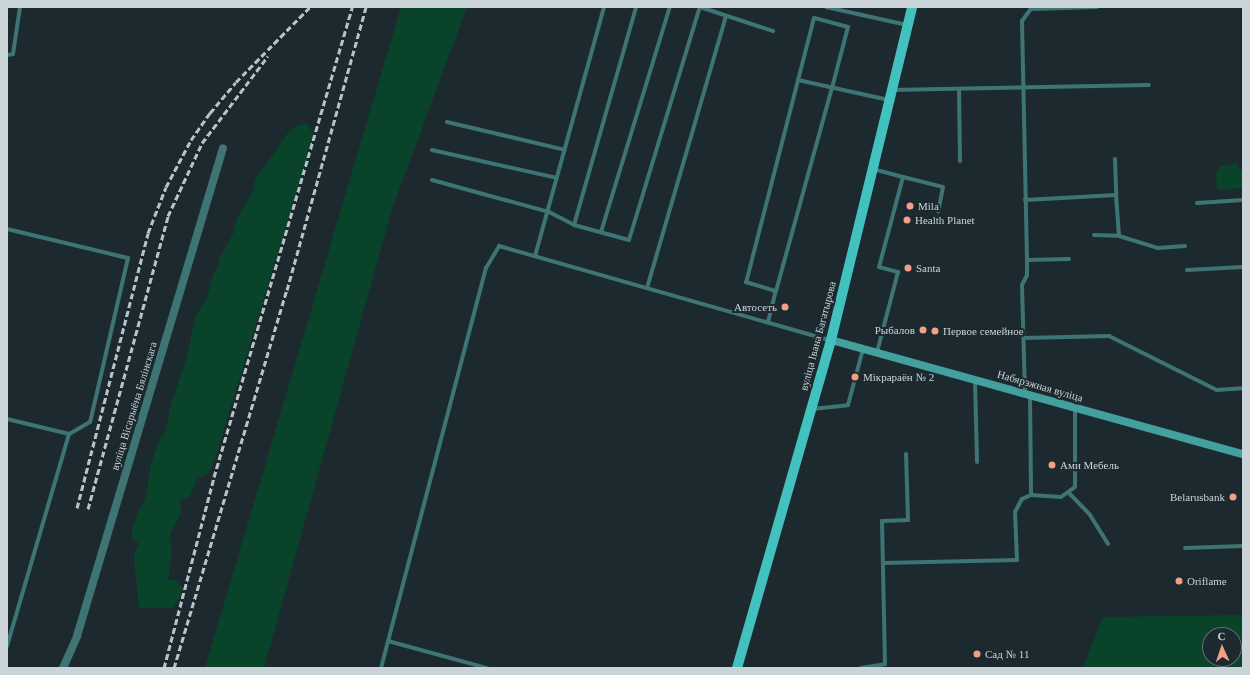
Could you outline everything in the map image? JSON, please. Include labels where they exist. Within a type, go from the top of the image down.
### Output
[{"type":"main road","name":"вуліца Івана Багатырова","points":[[737,668],[831,340],[912,7]]},
{"type":"main road","name":"Набярэжная вуліца","points":[[831,340],[1243,454]]},
{"type":"street","name":"вуліца Вісарыёна Бялінскага","points":[[63,668],[77,636],[223,148]]},
{"type":"lane","points":[[7,54],[13,54],[20,7]]},
{"type":"lane","points":[[535,256],[549,212],[604,7]]},
{"type":"lane","points":[[574,225],[636,7]]},
{"type":"lane","points":[[600,232],[670,7]]},
{"type":"lane","points":[[432,180],[549,212],[574,225],[629,240],[700,7],[773,31]]},
{"type":"lane","points":[[826,7],[908,25]]},
{"type":"lane","points":[[1031,495],[1022,285],[1028,275],[1025,200],[1022,21],[1032,8],[1097,7]]},
{"type":"lane","points":[[647,288],[726,16]]},
{"type":"lane","points":[[768,322],[848,27],[814,18],[746,282],[776,291]]},
{"type":"lane","points":[[798,80],[832,88],[890,95],[959,90],[1149,85]]},
{"type":"lane","points":[[959,90],[960,161]]},
{"type":"lane","points":[[447,122],[565,150]]},
{"type":"lane","points":[[432,150],[557,178]]},
{"type":"lane","points":[[1115,159],[1119,236]]},
{"type":"lane","points":[[872,169],[943,187],[938,212]]},
{"type":"lane","points":[[877,352],[898,272],[879,267],[903,177]]},
{"type":"lane","points":[[1025,200],[1116,195]]},
{"type":"lane","points":[[1197,203],[1243,200]]},
{"type":"lane","points":[[7,229],[128,258],[90,422],[69,434],[7,419]]},
{"type":"lane","points":[[1094,235],[1119,236],[1158,248],[1185,246]]},
{"type":"lane","points":[[381,668],[486,268],[499,246],[831,340]]},
{"type":"lane","points":[[1027,260],[1069,259]]},
{"type":"lane","points":[[1188,270],[1243,267]]},
{"type":"lane","points":[[1024,338],[1109,336],[1217,390],[1243,388]]},
{"type":"lane","points":[[812,409],[848,404],[864,349]]},
{"type":"lane","points":[[975,379],[977,462]]},
{"type":"lane","points":[[884,563],[1017,560],[1015,512],[1022,499],[1031,495],[1061,496],[1069,493],[1074,487],[1075,408]]},
{"type":"lane","points":[[7,646],[69,434]]},
{"type":"lane","points":[[861,668],[885,664],[882,521],[908,520],[906,454]]},
{"type":"lane","points":[[1069,493],[1090,515],[1108,544]]},
{"type":"lane","points":[[1186,548],[1243,546]]},
{"type":"lane","points":[[388,641],[487,668]]},
{"type":"green space","points":[[401,7],[467,7],[392,209],[264,668],[205,668]]},
{"type":"green space","points":[[307,123],[314,135],[213,465],[208,473],[197,479],[190,496],[180,501],[181,512],[170,535],[172,553],[168,580],[175,580],[182,587],[182,594],[173,608],[139,608],[134,560],[135,550],[139,544],[132,538],[132,531],[138,511],[145,501],[151,464],[160,438],[165,433],[171,404],[185,364],[196,315],[207,298],[213,274],[219,265],[219,259],[233,234],[237,218],[253,191],[255,180],[287,134],[296,126]]},
{"type":"green space","points":[[1236,164],[1243,172],[1243,188],[1217,190],[1216,174],[1221,166]]},
{"type":"green space","points":[[1243,615],[1243,668],[1083,668],[1103,617]]},
{"type":"railway","points":[[77,508],[148,233],[166,187],[191,140],[210,113],[236,82],[310,7]]},
{"type":"railway","points":[[164,668],[214,477],[352,7]]},
{"type":"railway","points":[[174,668],[287,290],[366,7]]},
{"type":"railway","points":[[88,509],[168,216],[202,143],[268,56]]},
{"type":"place","name":"Mila","points":[[910,206]]},
{"type":"place","name":"Health Planet","points":[[907,220]]},
{"type":"place","name":"Santa","points":[[908,268]]},
{"type":"place","name":"Автосеть","points":[[785,307]]},
{"type":"place","name":"Рыбалов","points":[[923,330]]},
{"type":"place","name":"Первое семейное","points":[[935,331]]},
{"type":"place","name":"Мікрараён № 2","points":[[855,377]]},
{"type":"place","name":"Ами Мебель","points":[[1052,465]]},
{"type":"place","name":"Belarusbank","points":[[1233,497]]},
{"type":"place","name":"Oriflame","points":[[1179,581]]},
{"type":"place","name":"Сад № 11","points":[[977,654]]}]
